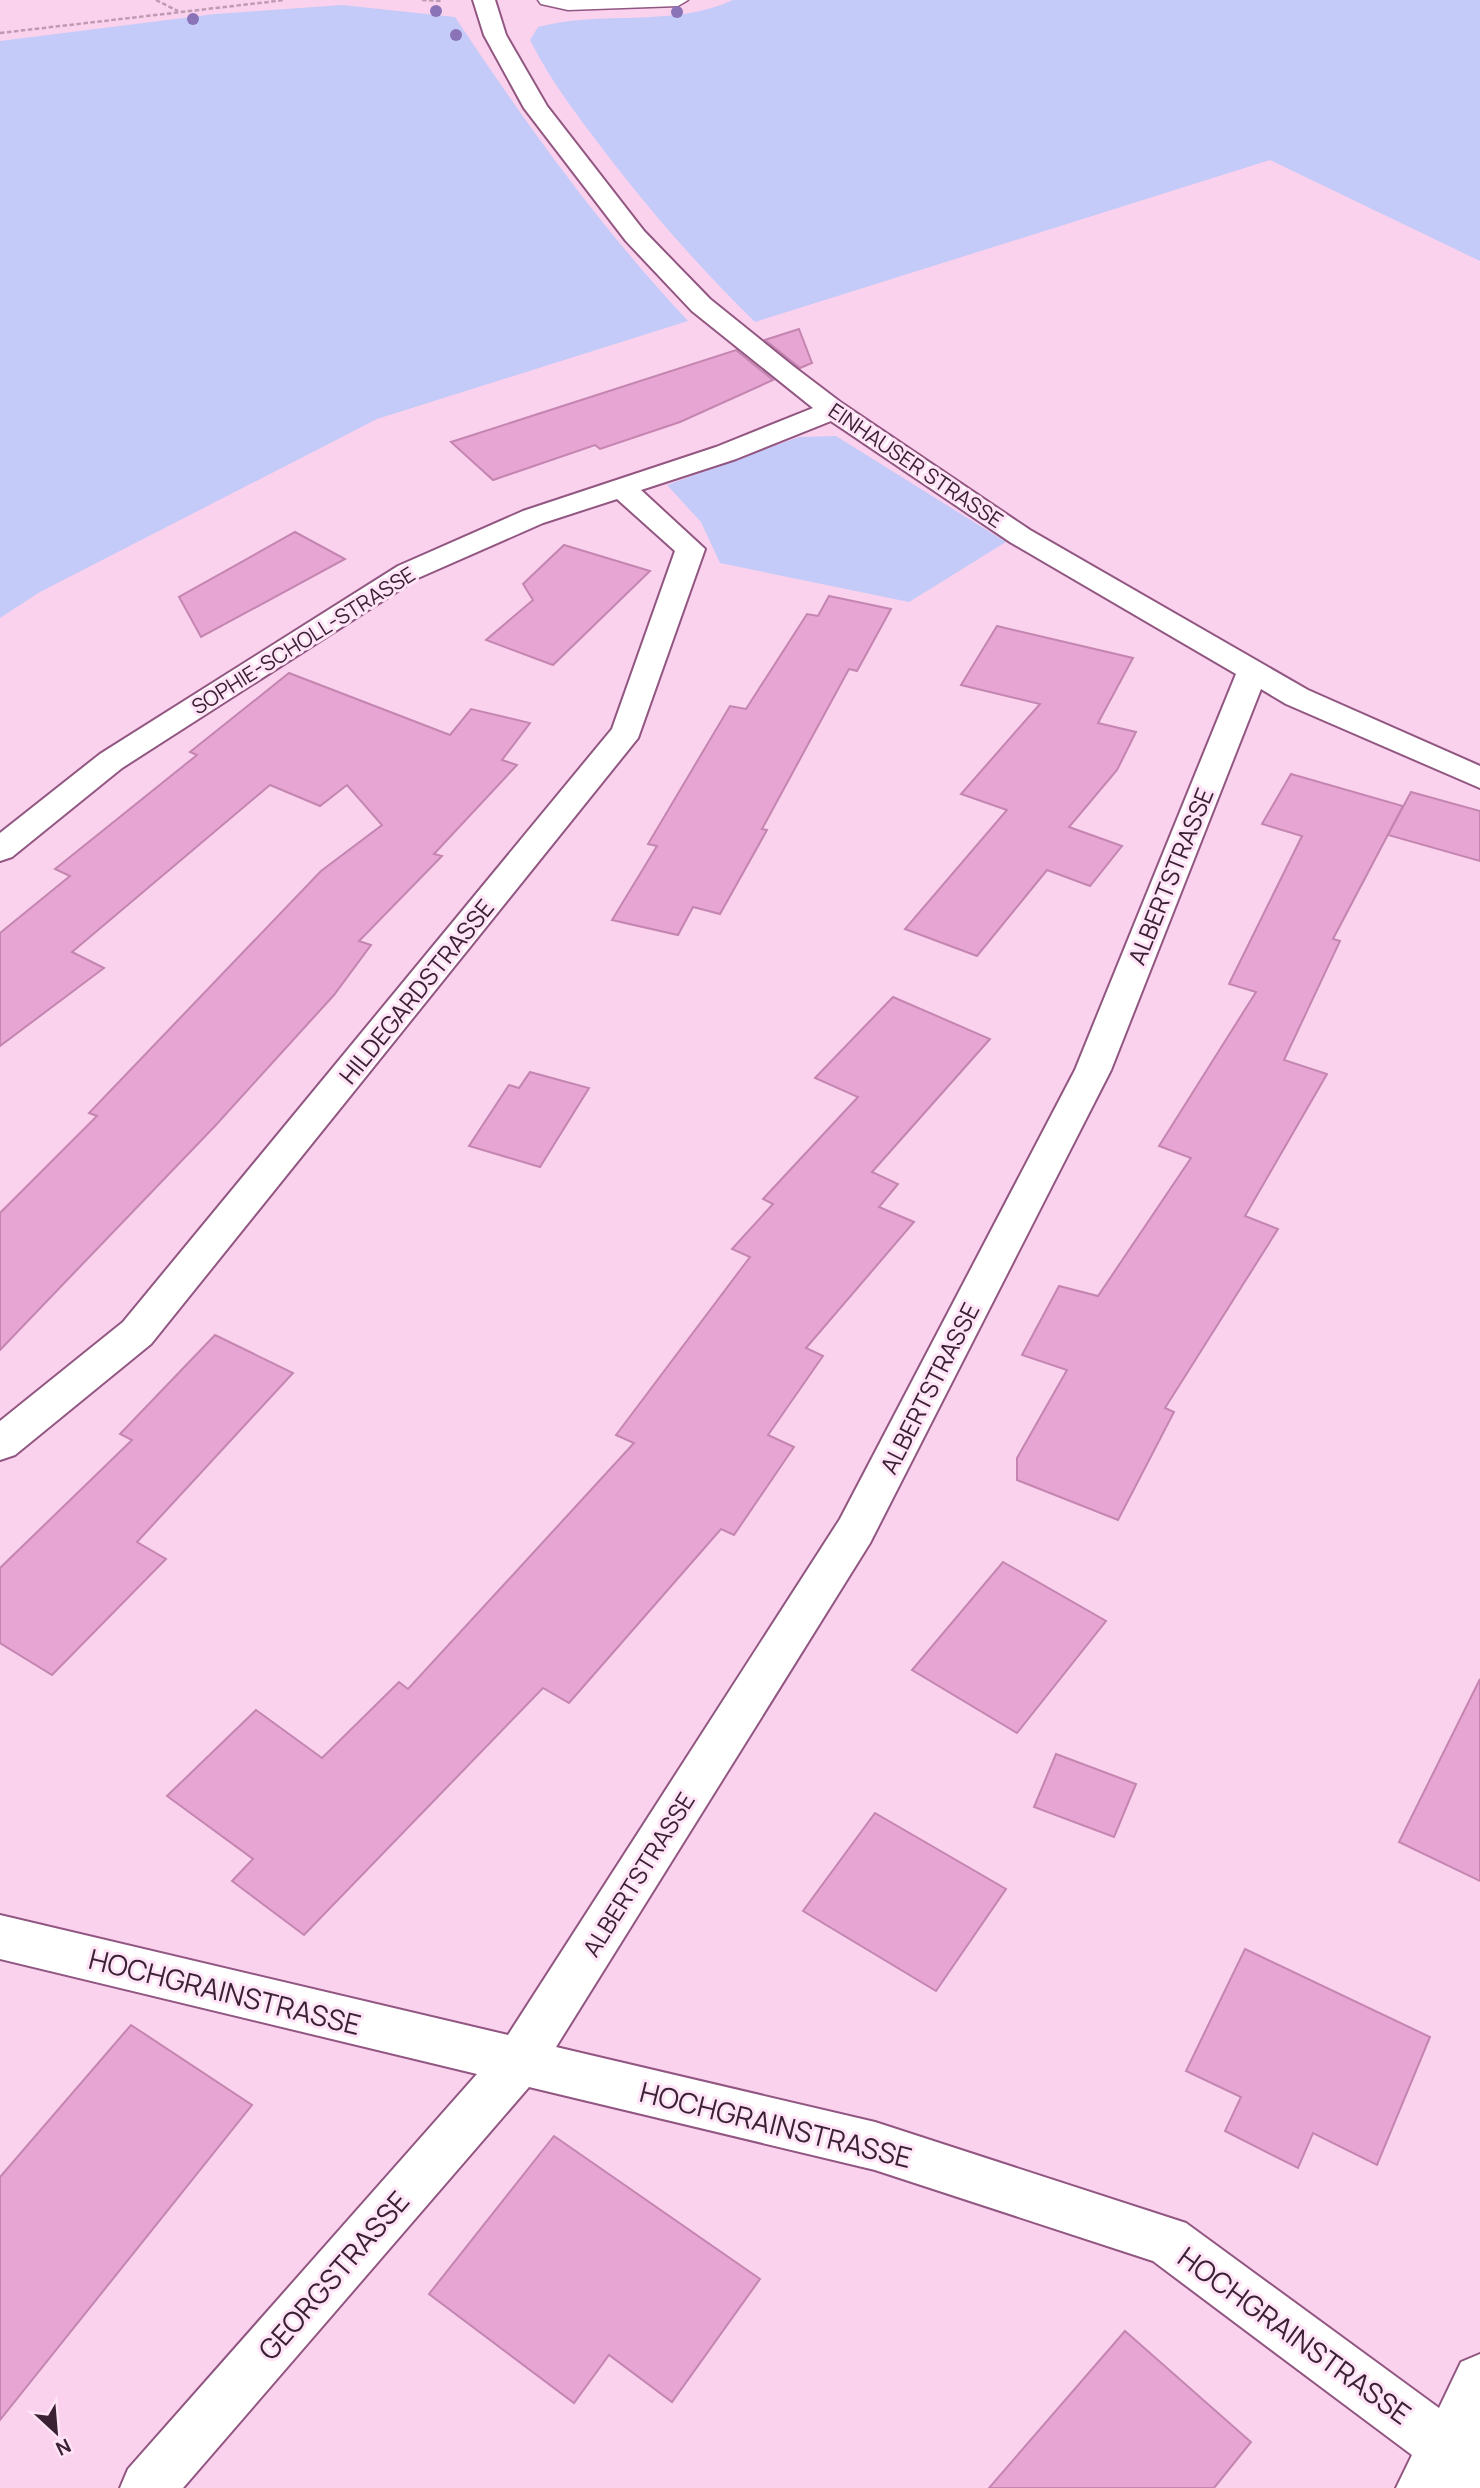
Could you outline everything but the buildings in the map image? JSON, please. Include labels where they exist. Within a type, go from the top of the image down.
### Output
[{"type":"street","name":"EINHAUSER STRASSE","points":[[484,0],[495,35],[536,108],[635,236],[701,305],[832,410],[1020,536],[1297,697],[1480,778]]},
{"type":"street","name":"SOPHIE-SCHOLL-STRASSE","points":[[0,850],[111,761],[408,572],[533,517],[726,453],[832,410]]},
{"type":"street","name":"HILDEGARDSTRASSE","points":[[0,1444],[137,1333],[627,731],[690,550],[623,489]]},
{"type":"street","name":"ALBERTSTRASSE","points":[[519,2062],[855,1531],[1093,1070],[1253,670]]},
{"type":"street","name":"HOCHGRAINSTRASSE","points":[[0,1937],[875,2146],[1168,2241],[1450,2469]]},
{"type":"street","name":"GEORGSTRASSE","points":[[147,2488],[519,2062]]},
{"type":"street","points":[[1450,2469],[1480,2381]]},
{"type":"lane","points":[[548,0],[568,4],[678,0]]},
{"type":"path","points":[[156,0],[179,12]]},
{"type":"path","points":[[0,33],[285,0]]},
{"type":"shaded area","points":[[733,0],[1480,0],[1480,261],[1270,160],[755,322],[697,262],[626,178],[566,100],[530,40],[538,27],[562,22],[686,14]]},
{"type":"shaded area","points":[[342,5],[455,17],[594,212],[688,321],[377,419],[40,592],[0,618],[0,41],[215,14]]},
{"type":"shaded area","points":[[836,436],[1006,542],[909,602],[720,563],[701,522],[667,485],[799,437]]}]
